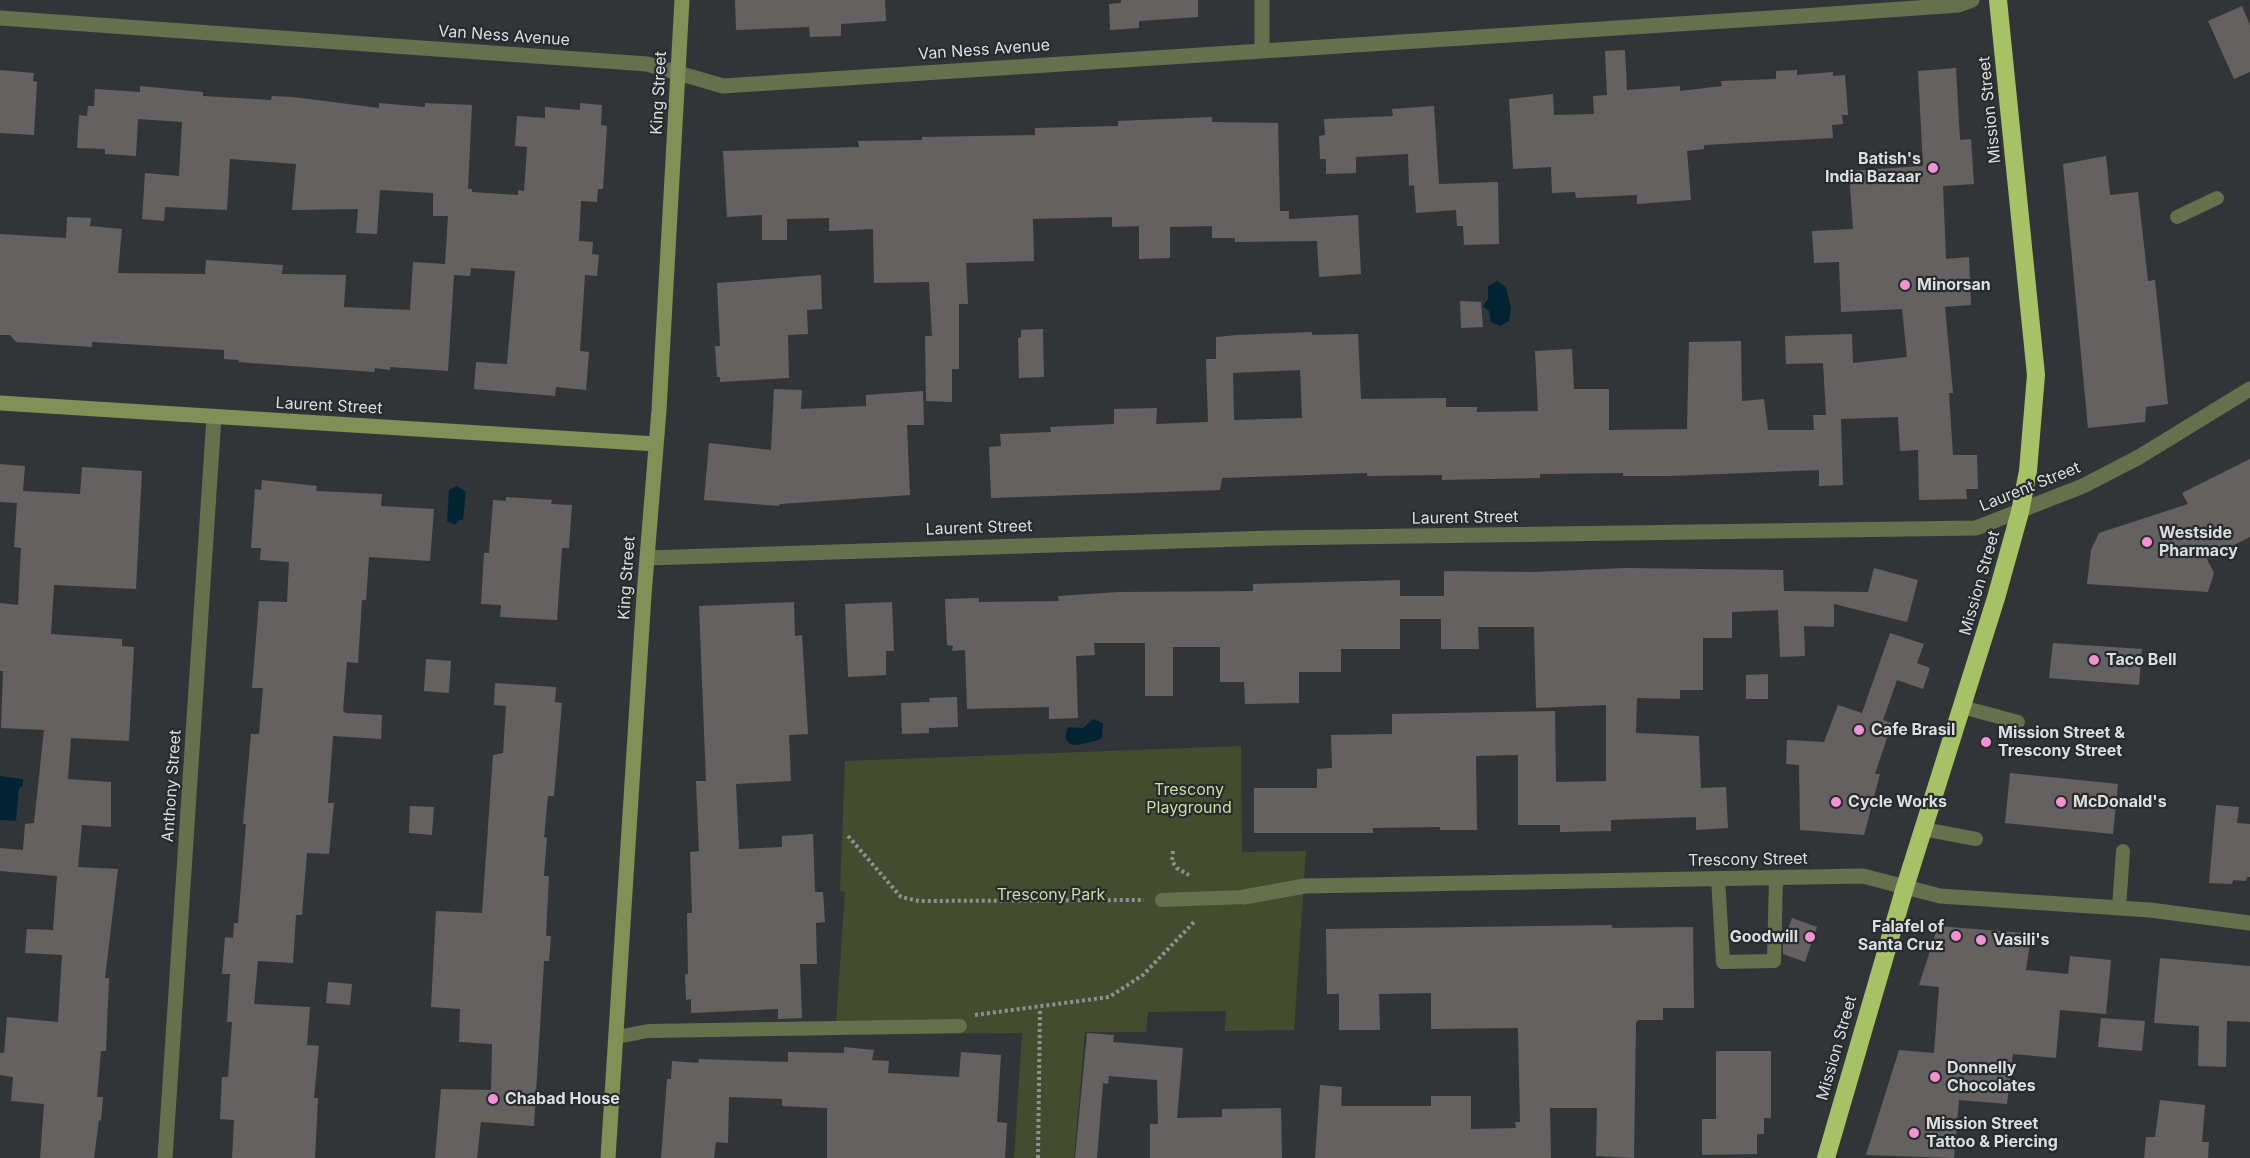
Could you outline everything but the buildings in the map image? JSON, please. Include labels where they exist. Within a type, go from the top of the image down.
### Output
[{"type":"highway","name":"Mission Street","points":[[1826,1158],[1905,887],[2020,512],[2028,471],[2036,375],[1998,0]]},
{"type":"street","name":"King Street","points":[[608,1158],[617,1037],[618,974],[656,444],[682,0]]},
{"type":"street","points":[[1262,0],[1262,49]]},
{"type":"street","name":"Van Ness Avenue","points":[[0,18],[647,64],[723,86],[1262,49],[1828,15],[1959,5],[1972,0]]},
{"type":"street","name":"Laurent Street","points":[[647,558],[1272,538],[1968,528],[2020,512],[2068,493],[2139,457],[2250,389]]},
{"type":"street","name":"Laurent Street","points":[[0,404],[656,444]]},
{"type":"street","name":"Anthony Street","points":[[165,1158],[214,417]]},
{"type":"street","name":"Trescony Street","points":[[1244,897],[1305,886],[1863,876],[1940,896],[2150,910],[2250,923]]},
{"type":"lane","points":[[2177,217],[2217,198]]},
{"type":"lane","points":[[1962,707],[2018,722]]},
{"type":"lane","points":[[1923,830],[1976,840]]},
{"type":"lane","points":[[2119,908],[2123,851]]},
{"type":"lane","points":[[1718,878],[1723,962],[1774,961],[1776,877]]},
{"type":"lane","points":[[1162,900],[1244,897]]},
{"type":"lane","points":[[617,1037],[648,1031],[960,1026]]},
{"type":"path","points":[[848,836],[902,897],[919,901],[1162,900]]},
{"type":"path","points":[[1173,851],[1172,861],[1177,868],[1189,875]]},
{"type":"path","points":[[960,1026],[976,1014],[1040,1008],[1109,997],[1143,975],[1195,921]]},
{"type":"path","points":[[1038,1158],[1040,1008]]},
{"type":"green space","name":"Trescony Park","points":[[1241,746],[1242,852],[1306,851],[1294,1030],[1225,1031],[1226,1011],[1148,1012],[1146,1032],[1085,1032],[1074,1158],[1014,1158],[1022,1033],[657,1037],[836,1023],[845,892],[840,891],[845,761]]},
{"type":"water","points":[[1497,281],[1506,287],[1511,308],[1509,321],[1500,326],[1491,322],[1489,311],[1483,306],[1488,299],[1488,286]]},
{"type":"water","points":[[457,486],[466,492],[463,520],[459,520],[455,525],[447,521],[449,490]]},
{"type":"water","points":[[1093,719],[1103,723],[1102,737],[1099,740],[1077,745],[1070,744],[1065,738],[1068,727],[1083,728]]},
{"type":"water","points":[[0,776],[23,779],[23,786],[19,788],[16,821],[0,820]]},
{"type":"place","name":"Batish's India Bazaar","points":[[1933,168]]},
{"type":"place","name":"Minorsan","points":[[1905,285]]},
{"type":"place","name":"Westside Pharmacy","points":[[2147,542]]},
{"type":"place","name":"Taco Bell","points":[[2094,660]]},
{"type":"place","name":"Cafe Brasil","points":[[1859,730]]},
{"type":"place","name":"Mission Street & Trescony Street","points":[[1986,742]]},
{"type":"place","name":"Cycle Works","points":[[1836,802]]},
{"type":"place","name":"McDonald's","points":[[2061,802]]},
{"type":"place","name":"Falafel of Santa Cruz","points":[[1956,936]]},
{"type":"place","name":"Goodwill","points":[[1810,937]]},
{"type":"place","name":"Vasili's","points":[[1981,940]]},
{"type":"place","name":"Donnelly Chocolates","points":[[1935,1077]]},
{"type":"place","name":"Chabad House","points":[[493,1099]]},
{"type":"place","name":"Mission Street Tattoo & Piercing","points":[[1914,1133]]},
{"type":"park label","name":"Trescony Playground","points":[[1189,799]]}]
